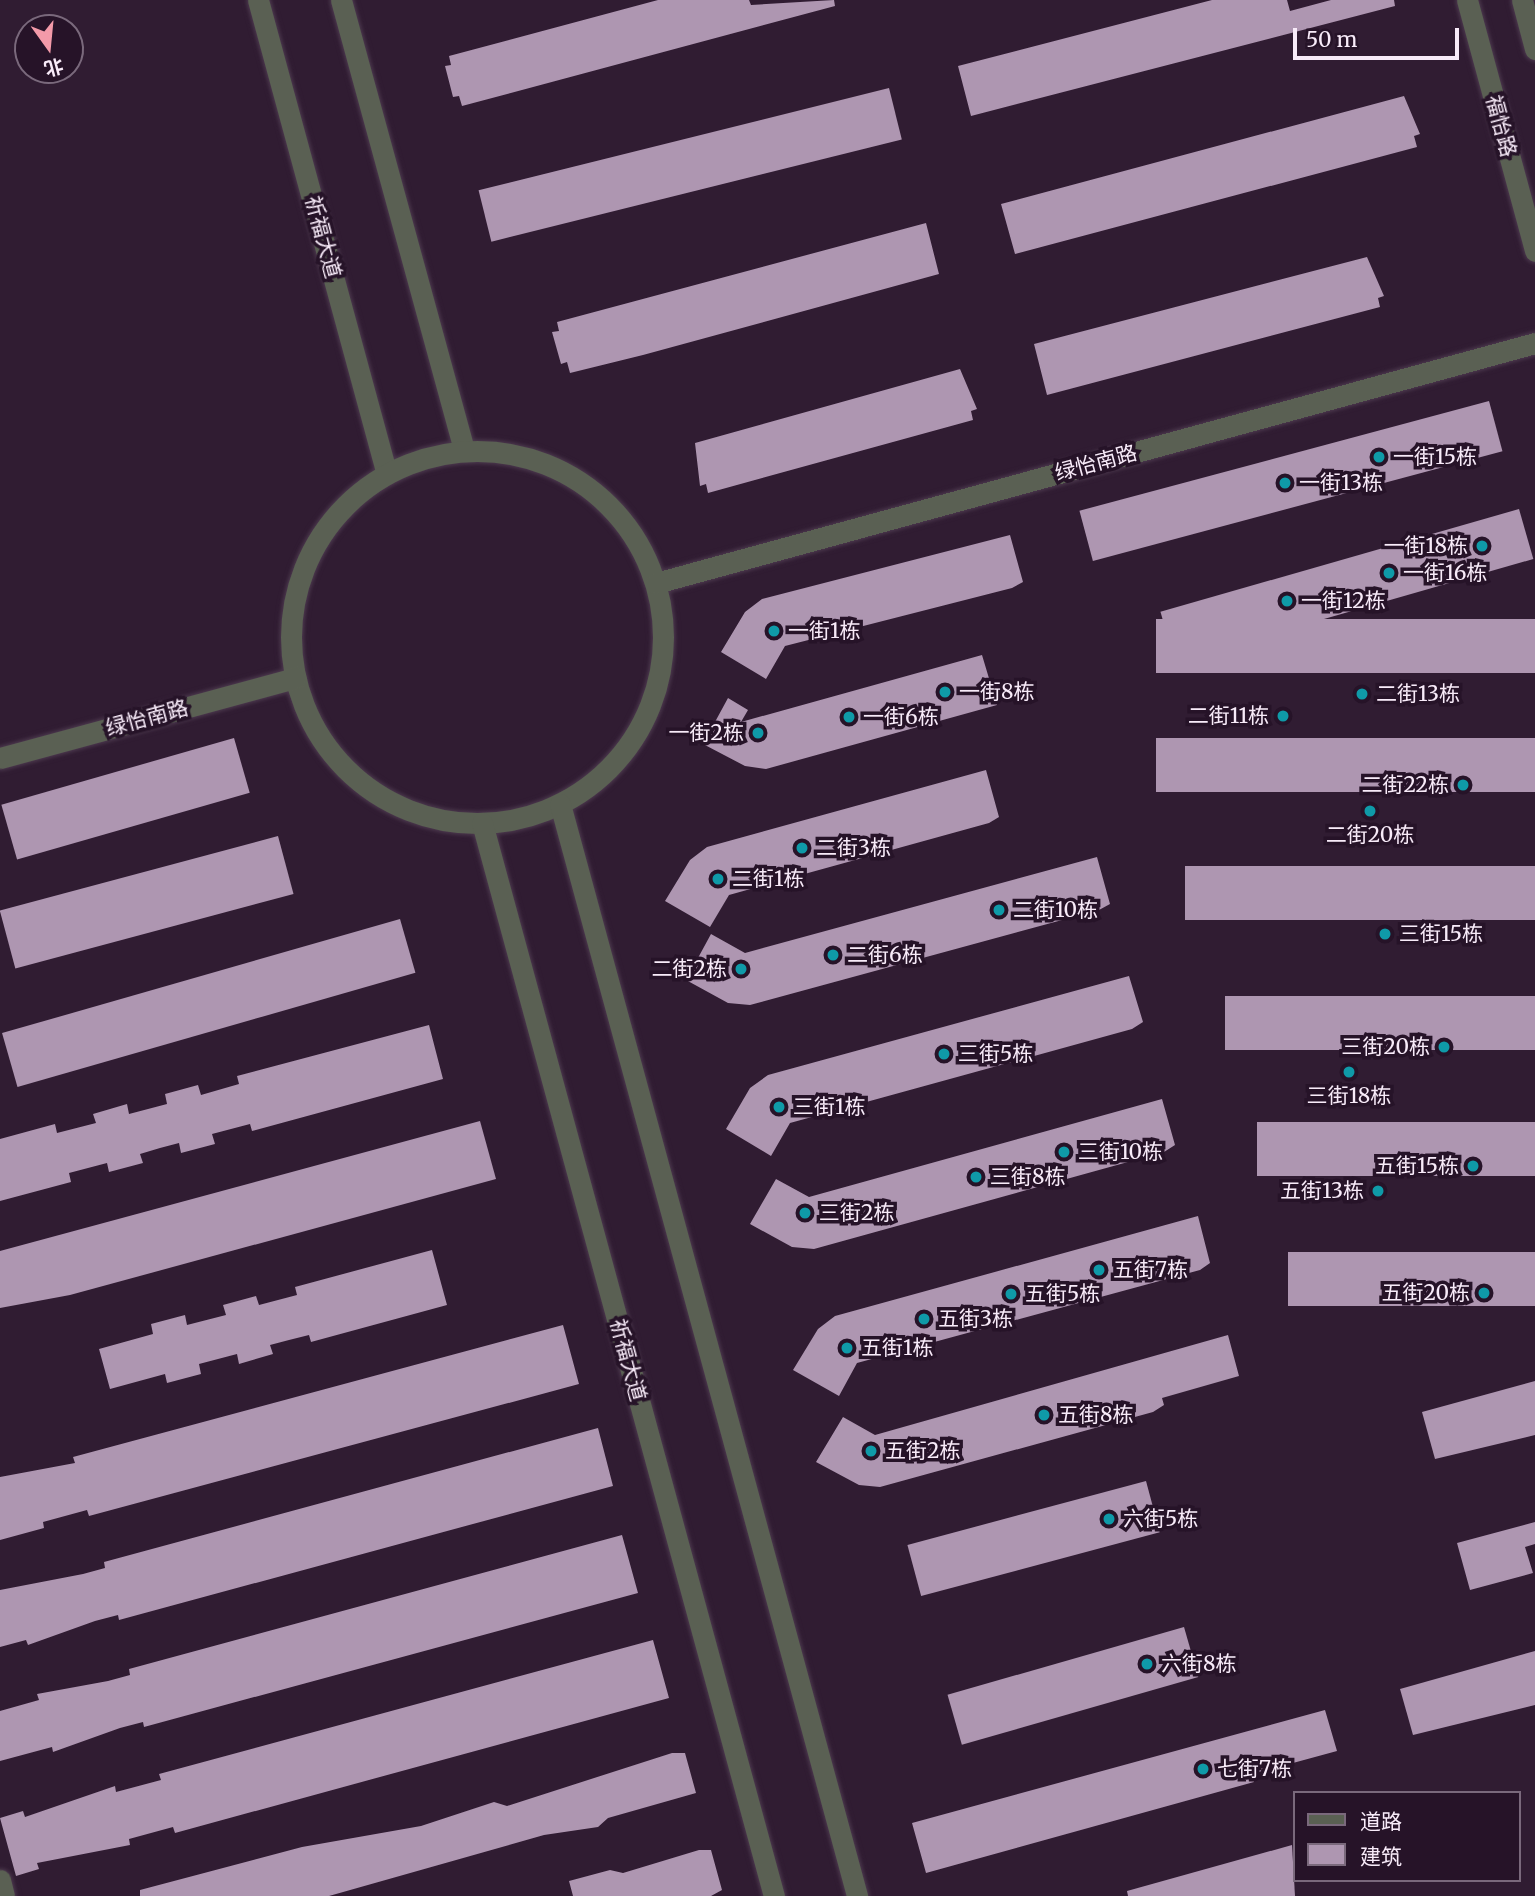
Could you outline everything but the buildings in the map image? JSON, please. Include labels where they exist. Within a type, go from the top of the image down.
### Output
[{"type":"street","name":"祈福大道","points":[[258,0],[387,474]]},
{"type":"street","points":[[341,0],[464,452]]},
{"type":"street","name":"福怡路","points":[[1467,0],[1535,251]]},
{"type":"street","points":[[1522,0],[1535,49]]},
{"type":"street","name":"绿怡南路","points":[[656,583],[1535,343]]},
{"type":"street","points":[[464,452],[508,453],[586,485],[640,545],[656,583],[663,657],[651,705],[619,758],[560,804],[482,823],[402,808],[366,787],[334,757],[309,720],[295,678],[290,635],[309,557],[355,497],[387,474],[464,452]]},
{"type":"street","name":"绿怡南路","points":[[0,758],[295,678]]},
{"type":"street","points":[[560,804],[857,1896]]},
{"type":"street","name":"祈福大道","points":[[482,823],[774,1896]]},
{"type":"street","points":[[0,1880],[4,1896]]},
{"type":"place","name":"一街15栋","points":[[1379,457]]},
{"type":"place","name":"一街13栋","points":[[1285,483]]},
{"type":"place","name":"一街18栋","points":[[1482,546]]},
{"type":"place","name":"一街16栋","points":[[1389,573]]},
{"type":"place","name":"一街12栋","points":[[1287,601]]},
{"type":"place","name":"一街1栋","points":[[774,631]]},
{"type":"place","name":"一街8栋","points":[[945,692]]},
{"type":"place","name":"二街13栋","points":[[1362,694]]},
{"type":"place","name":"二街11栋","points":[[1283,716]]},
{"type":"place","name":"一街6栋","points":[[849,717]]},
{"type":"place","name":"一街2栋","points":[[758,733]]},
{"type":"place","name":"二街22栋","points":[[1463,785]]},
{"type":"place","name":"二街20栋","points":[[1370,811]]},
{"type":"place","name":"二街3栋","points":[[802,848]]},
{"type":"place","name":"二街1栋","points":[[718,879]]},
{"type":"place","name":"二街10栋","points":[[999,910]]},
{"type":"place","name":"三街15栋","points":[[1385,934]]},
{"type":"place","name":"二街6栋","points":[[833,955]]},
{"type":"place","name":"二街2栋","points":[[741,969]]},
{"type":"place","name":"三街20栋","points":[[1444,1047]]},
{"type":"place","name":"三街5栋","points":[[944,1054]]},
{"type":"place","name":"三街18栋","points":[[1349,1072]]},
{"type":"place","name":"三街1栋","points":[[779,1107]]},
{"type":"place","name":"三街10栋","points":[[1064,1152]]},
{"type":"place","name":"五街15栋","points":[[1473,1166]]},
{"type":"place","name":"三街8栋","points":[[976,1177]]},
{"type":"place","name":"五街13栋","points":[[1378,1191]]},
{"type":"place","name":"三街2栋","points":[[805,1213]]},
{"type":"place","name":"五街7栋","points":[[1099,1270]]},
{"type":"place","name":"五街20栋","points":[[1484,1293]]},
{"type":"place","name":"五街5栋","points":[[1011,1294]]},
{"type":"place","name":"五街3栋","points":[[924,1319]]},
{"type":"place","name":"五街1栋","points":[[847,1348]]},
{"type":"place","name":"五街8栋","points":[[1044,1415]]},
{"type":"place","name":"五街2栋","points":[[871,1451]]},
{"type":"place","name":"六街5栋","points":[[1109,1519]]},
{"type":"place","name":"六街8栋","points":[[1147,1664]]},
{"type":"place","name":"七街7栋","points":[[1203,1769]]}]
